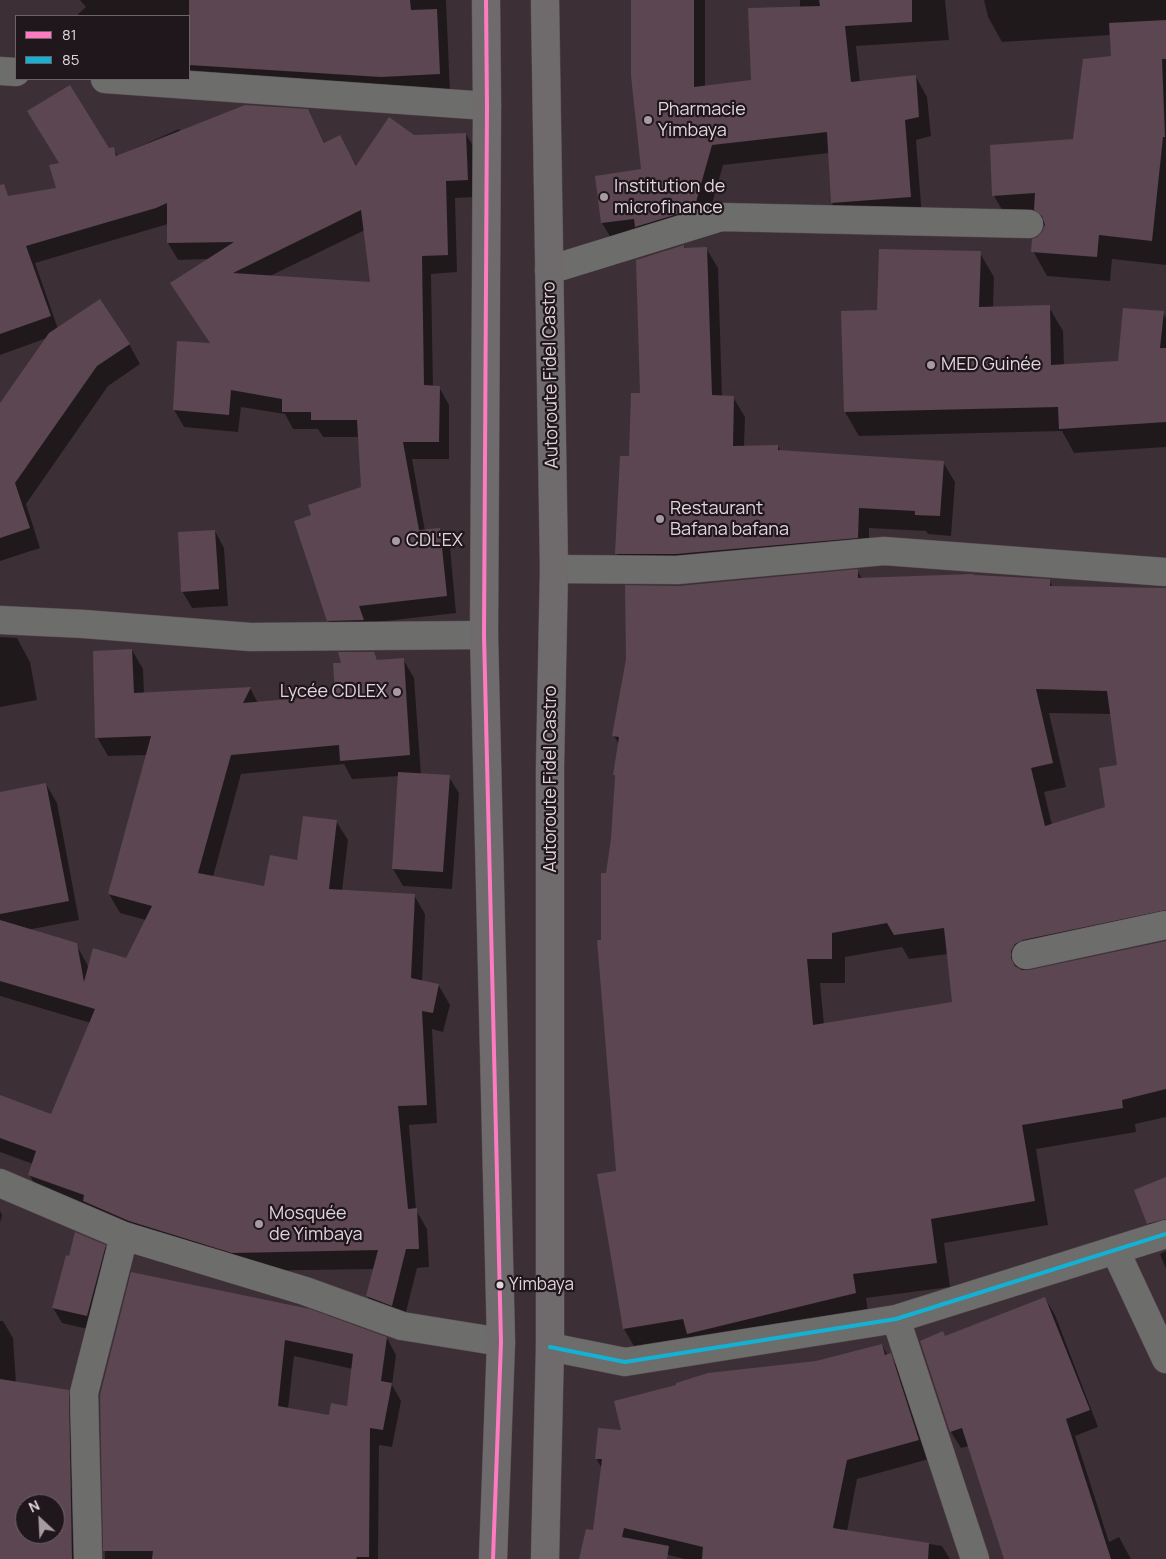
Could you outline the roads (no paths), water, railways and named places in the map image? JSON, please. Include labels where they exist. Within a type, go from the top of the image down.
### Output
[{"type":"highway","points":[[486,0],[484,635],[501,1342],[493,1559]]},
{"type":"highway","name":"Autoroute Fidel Castro","points":[[545,0],[554,569],[550,767],[550,1347],[545,1559]]},
{"type":"street","points":[[0,71],[15,72]]},
{"type":"street","points":[[119,80],[487,106]]},
{"type":"street","points":[[549,270],[721,217],[1029,224]]},
{"type":"street","points":[[554,569],[677,570],[884,551],[1166,572]]},
{"type":"street","points":[[0,620],[84,624],[250,637],[484,635]]},
{"type":"street","points":[[1026,955],[1166,925]]},
{"type":"street","points":[[0,1183],[124,1236],[305,1291],[402,1326],[501,1342]]},
{"type":"street","points":[[550,1347],[626,1362],[896,1318],[1166,1234]]},
{"type":"street","points":[[88,1559],[84,1393],[124,1236]]},
{"type":"street","points":[[1115,1250],[1166,1359]]},
{"type":"street","points":[[896,1318],[975,1559]]},
{"type":"place","name":"Pharmacie Yimbaya","points":[[648,120]]},
{"type":"place","name":"Institution de microfinance","points":[[604,197]]},
{"type":"place","name":"MED Guinée","points":[[931,365]]},
{"type":"place","name":"Restaurant Bafana bafana","points":[[660,519]]},
{"type":"place","name":"CDL'EX","points":[[396,541]]},
{"type":"place","name":"Lycée CDLEX","points":[[397,692]]},
{"type":"place","name":"Mosquée de Yimbaya","points":[[259,1224]]},
{"type":"place","name":"Yimbaya","points":[[500,1285]]}]
